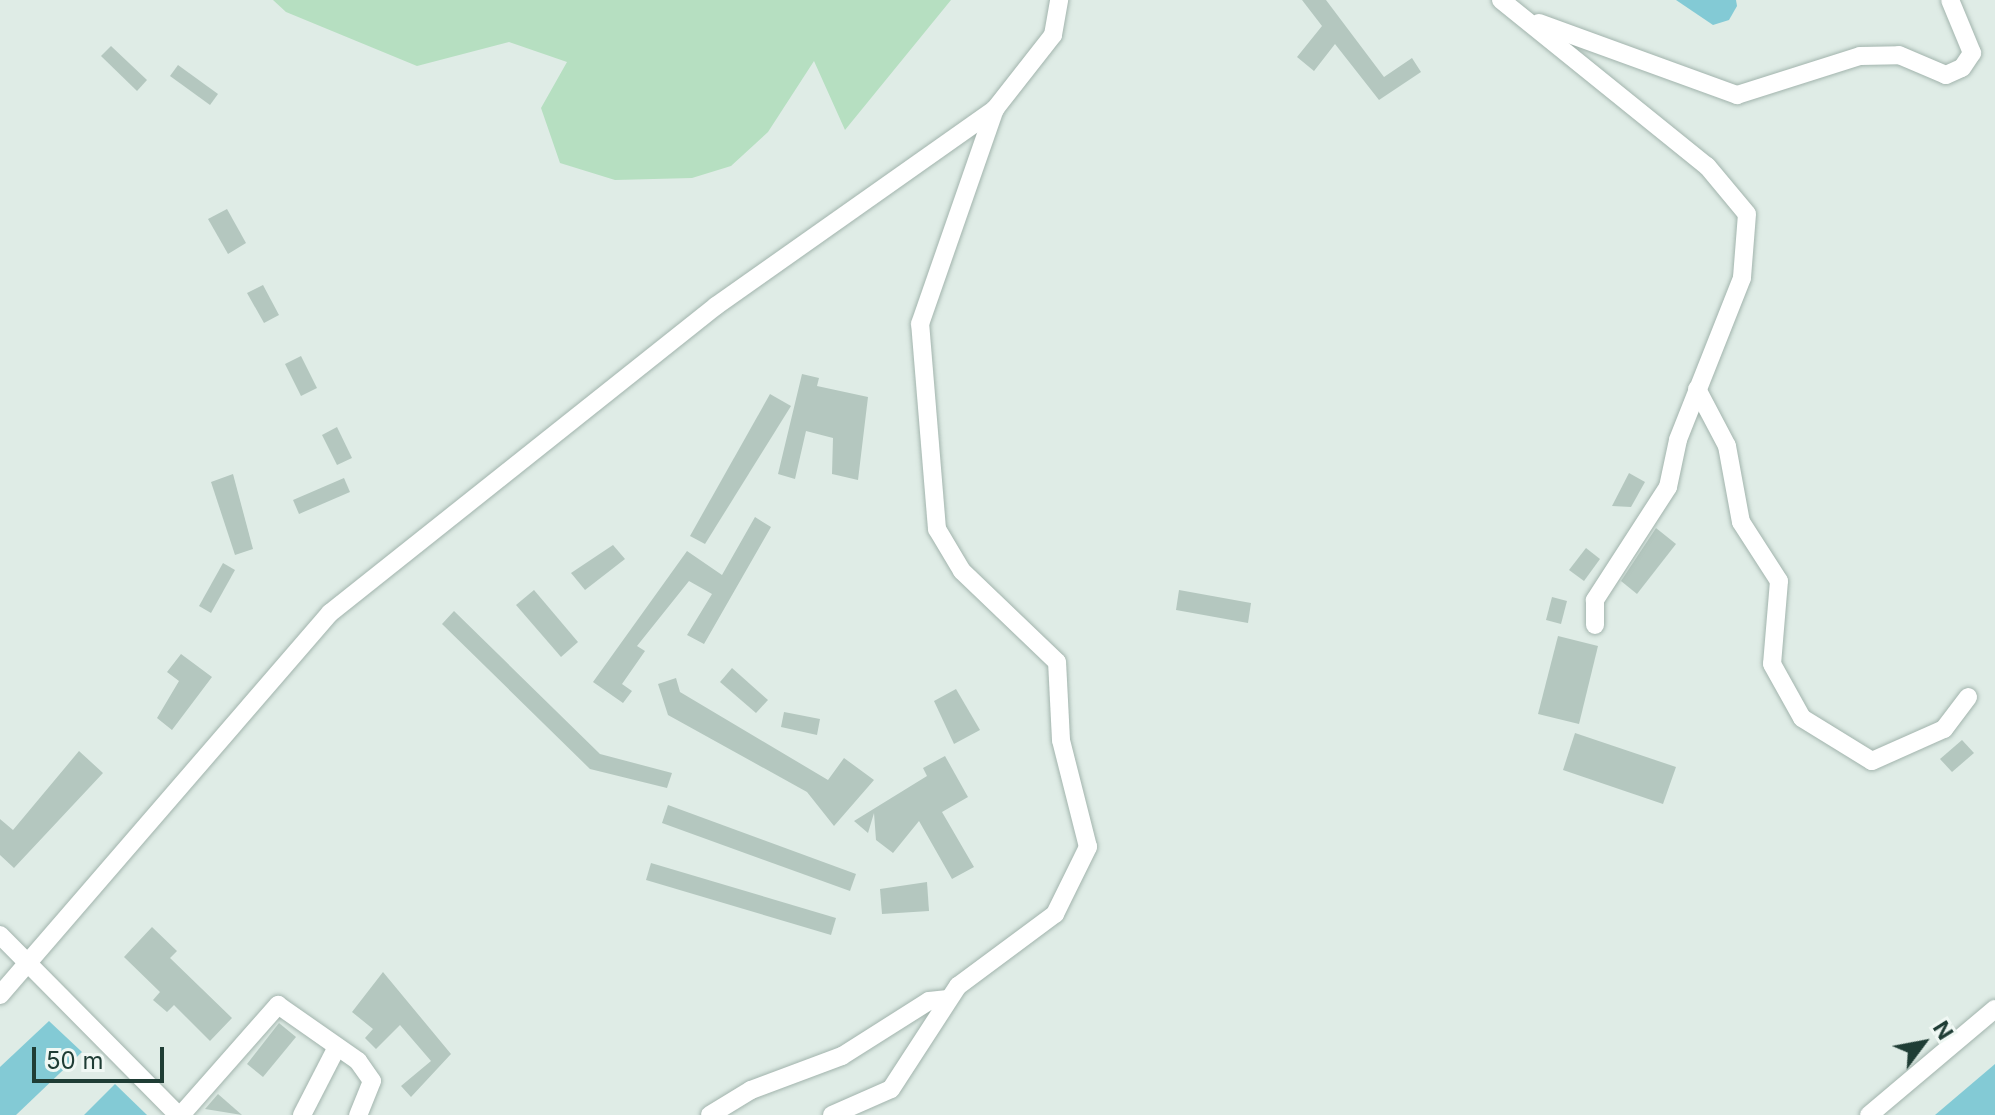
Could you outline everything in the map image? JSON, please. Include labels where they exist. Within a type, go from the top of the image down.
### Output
[{"type":"street","points":[[0,995],[275,670],[330,613],[638,366],[995,109],[1053,35],[1059,0]]},
{"type":"street","points":[[1501,0],[1532,21],[1707,166],[1747,214],[1742,278],[1697,389],[1668,487],[1595,600],[1595,625]]},
{"type":"street","points":[[1532,21],[1607,42],[1737,95],[1860,56],[1899,55],[1954,71],[1972,53],[1950,0]]},
{"type":"street","points":[[832,1115],[891,1089],[948,999],[1055,914],[1088,847],[1061,740],[1057,662],[962,571],[937,529],[920,324],[995,109]]},
{"type":"street","points":[[1697,389],[1727,446],[1741,522],[1779,581],[1772,664],[1802,718],[1872,761],[1944,729],[1968,697]]},
{"type":"street","points":[[0,935],[179,1115],[278,1005],[337,1047],[372,1081],[358,1115]]},
{"type":"street","points":[[710,1115],[751,1090],[842,1056],[929,1001],[948,999]]},
{"type":"street","points":[[1869,1115],[1995,1009]]},
{"type":"street","points":[[302,1115],[337,1047]]},
{"type":"green space","points":[[273,0],[951,0],[845,130],[814,61],[768,132],[731,166],[692,178],[615,180],[560,163],[541,108],[567,62],[509,42],[417,66],[286,12]]},
{"type":"water","points":[[1676,0],[1736,0],[1737,6],[1729,20],[1713,25]]},
{"type":"water","points":[[49,1021],[82,1052],[16,1115],[0,1115],[0,1067]]},
{"type":"water","points":[[1995,1064],[1995,1115],[1935,1115]]},
{"type":"water","points":[[115,1084],[147,1115],[84,1115]]},
{"type":"building","points":[[1302,0],[1326,0],[1384,77],[1412,58],[1421,72],[1379,100],[1335,44],[1314,71],[1297,57],[1322,26]]},
{"type":"building","points":[[111,46],[147,80],[137,91],[101,56]]},
{"type":"building","points":[[178,65],[218,94],[210,105],[170,76]]},
{"type":"building","points":[[227,209],[246,243],[228,254],[208,219]]},
{"type":"building","points":[[263,285],[279,315],[264,323],[247,293]]},
{"type":"building","points":[[301,356],[317,388],[301,396],[285,364]]},
{"type":"building","points":[[802,374],[819,378],[817,386],[868,397],[858,480],[832,474],[833,438],[806,431],[795,479],[778,474]]},
{"type":"building","points":[[770,394],[791,406],[705,544],[690,536]]},
{"type":"building","points":[[337,427],[352,458],[337,465],[322,435]]},
{"type":"building","points":[[1629,473],[1645,482],[1631,507],[1612,506]]},
{"type":"building","points":[[233,474],[253,549],[235,555],[211,482]]},
{"type":"building","points":[[344,478],[350,492],[299,514],[293,500]]},
{"type":"building","points":[[755,517],[771,527],[704,644],[687,635],[712,594],[689,581],[637,646],[645,651],[622,684],[632,691],[623,703],[593,682],[687,551],[722,575]]},
{"type":"building","points":[[1656,528],[1676,544],[1637,594],[1621,581]]},
{"type":"building","points":[[613,545],[625,559],[585,590],[571,573]]},
{"type":"building","points":[[1586,548],[1600,559],[1584,581],[1569,570]]},
{"type":"building","points":[[223,563],[235,570],[211,613],[199,606]]},
{"type":"building","points":[[534,590],[578,642],[561,657],[516,605]]},
{"type":"building","points":[[1179,590],[1251,603],[1248,623],[1176,610]]},
{"type":"building","points":[[1552,597],[1567,601],[1561,624],[1546,620]]},
{"type":"building","points":[[454,611],[600,754],[672,773],[667,788],[590,769],[442,624]]},
{"type":"building","points":[[1558,636],[1598,646],[1579,724],[1538,714]]},
{"type":"building","points":[[181,654],[212,677],[172,730],[157,718],[179,681],[167,672]]},
{"type":"building","points":[[732,668],[768,700],[756,713],[720,682]]},
{"type":"building","points":[[676,678],[680,692],[828,780],[844,758],[874,780],[834,826],[807,792],[668,715],[658,684]]},
{"type":"building","points":[[956,689],[980,730],[954,744],[934,701]]},
{"type":"building","points":[[784,712],[820,719],[817,735],[781,727]]},
{"type":"building","points":[[1575,733],[1676,767],[1663,804],[1563,770]]},
{"type":"building","points":[[1962,740],[1974,753],[1952,772],[1940,759]]},
{"type":"building","points":[[79,751],[103,773],[14,868],[0,855],[0,819],[13,830]]},
{"type":"building","points":[[945,756],[968,797],[942,812],[974,867],[952,879],[919,821],[893,853],[876,840],[874,813],[868,833],[854,821],[927,776],[923,768]]},
{"type":"building","points":[[668,805],[856,874],[850,891],[662,823]]},
{"type":"building","points":[[651,863],[836,918],[831,935],[646,880]]},
{"type":"building","points":[[927,882],[929,911],[882,914],[880,889]]},
{"type":"building","points":[[152,927],[177,951],[170,958],[232,1018],[210,1041],[174,1005],[167,1012],[153,1000],[160,992],[124,957]]},
{"type":"building","points":[[383,972],[451,1054],[411,1097],[401,1086],[431,1061],[400,1025],[376,1049],[365,1038],[373,1029],[352,1012]]},
{"type":"building","points":[[279,1023],[296,1037],[263,1077],[247,1064]]},
{"type":"building","points":[[218,1094],[242,1115],[205,1109]]}]
